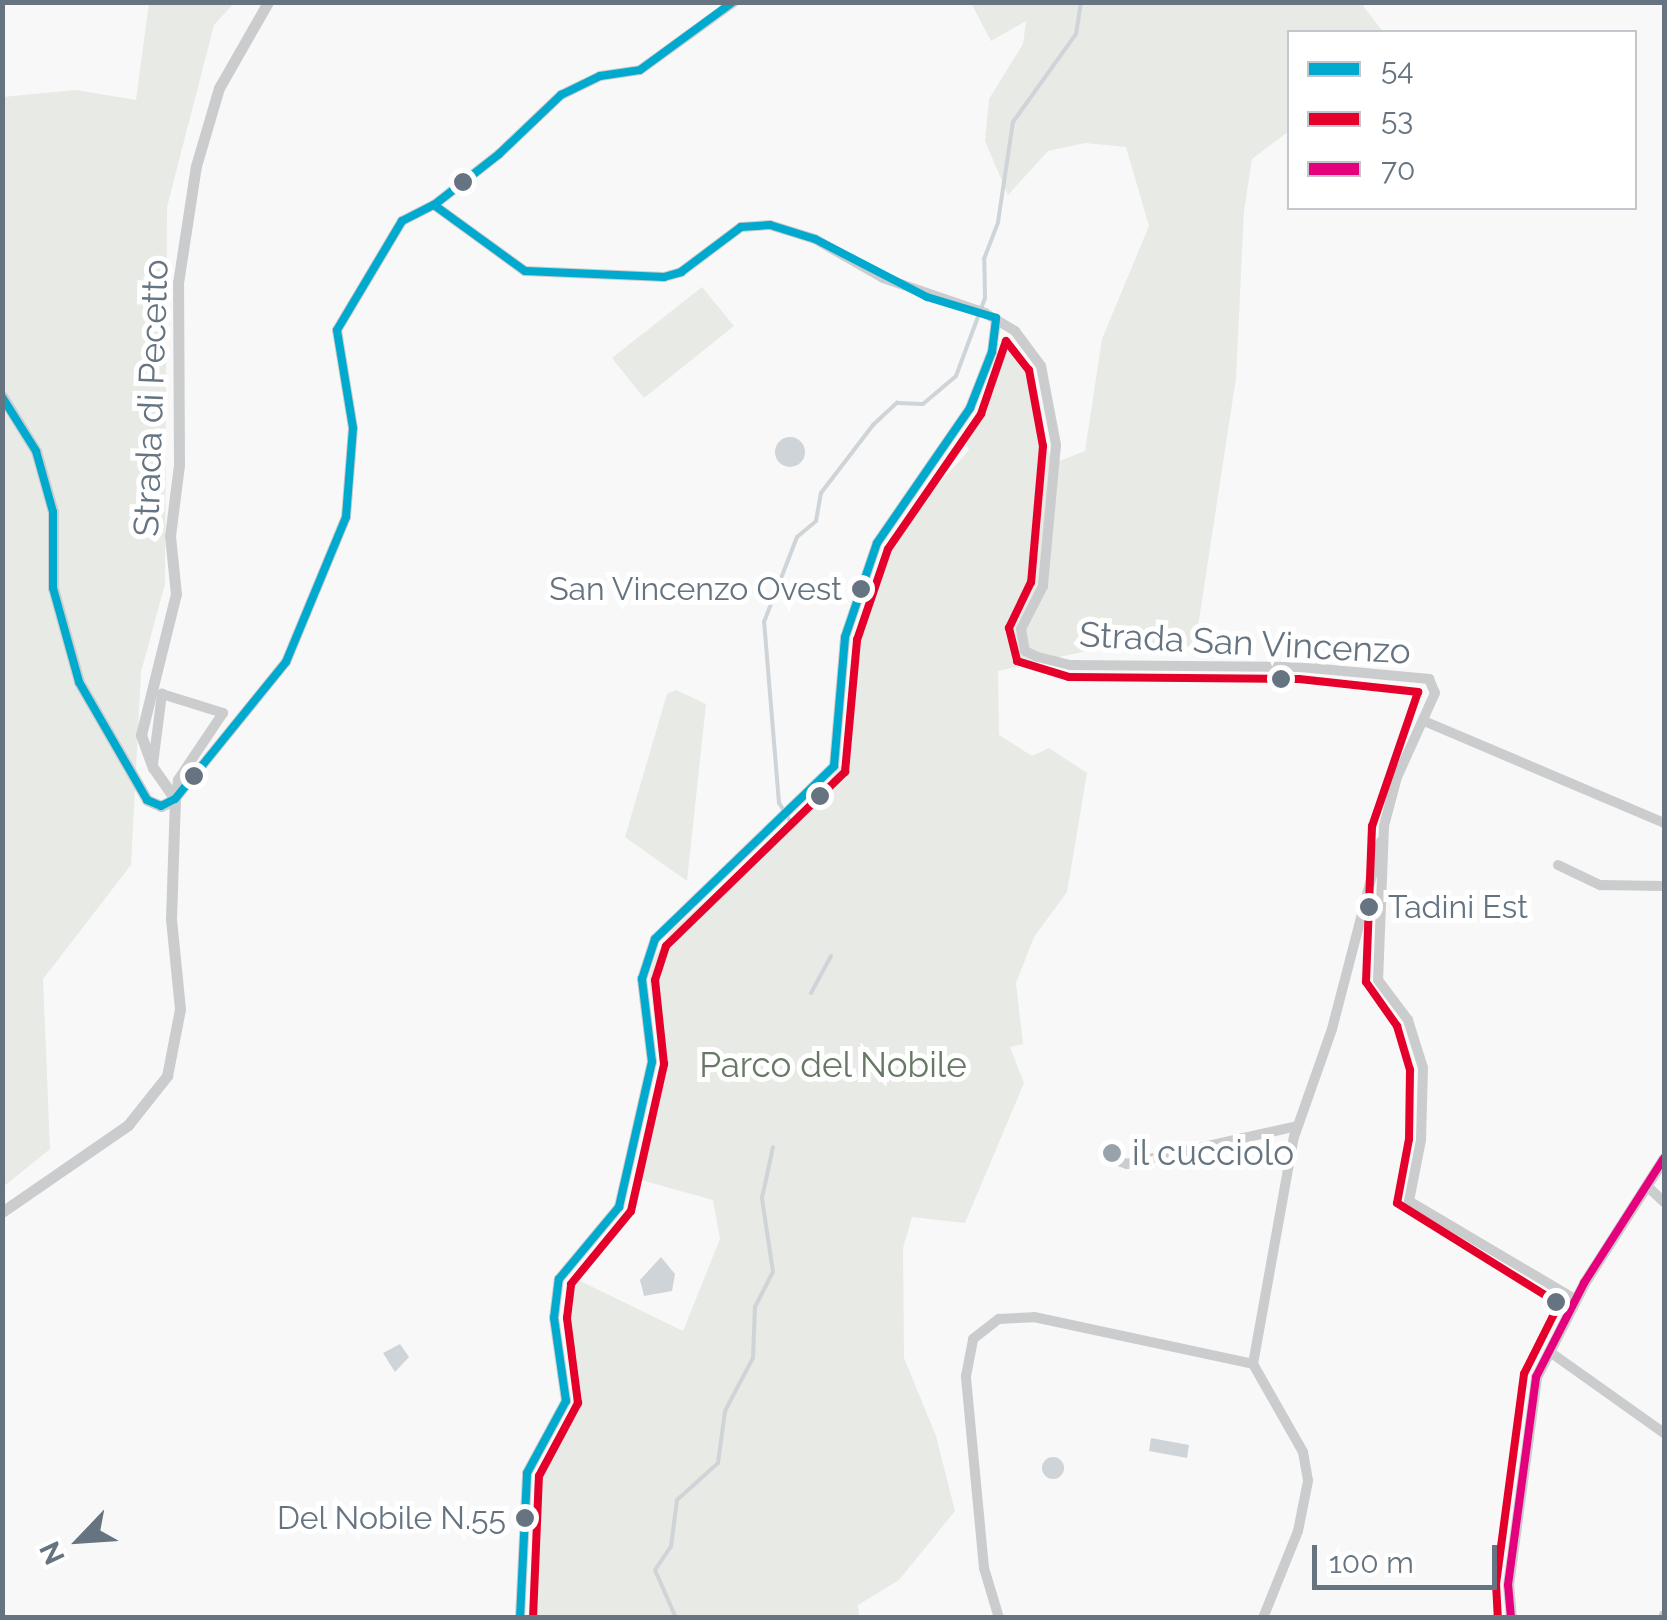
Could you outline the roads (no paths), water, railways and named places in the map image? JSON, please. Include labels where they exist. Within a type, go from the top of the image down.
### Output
[{"type":"street","name":"Strada di Pecetto","points":[[176,799],[153,768],[142,736],[176,594],[170,536],[179,465],[178,283],[192,185],[219,88],[268,2]]},
{"type":"street","points":[[2,396],[36,452],[53,512],[54,588],[79,682],[146,800],[162,806],[176,799],[286,662],[346,517],[353,428],[337,330],[402,221],[434,205],[562,94],[600,76],[640,70],[734,2]]},
{"type":"street","name":"Strada San Vincenzo","points":[[434,205],[525,272],[664,277],[682,272],[742,227],[770,225],[815,238],[912,290],[985,314],[1028,340],[1041,366],[1056,445],[1044,580],[1021,629],[1025,651],[1070,665],[1300,666],[1414,676],[1434,685],[1424,721],[1397,777],[1384,826],[1378,980],[1408,1020],[1423,1068],[1420,1140],[1409,1201],[1575,1300]]},
{"type":"street","points":[[520,1618],[528,1473],[566,1401],[554,1318],[559,1278],[619,1207],[652,1062],[642,978],[655,939],[834,766],[845,637],[877,544],[970,408],[992,352],[985,314]]},
{"type":"street","points":[[6,1212],[128,1125],[168,1076],[179,1032],[171,919],[178,780],[223,713],[162,694],[153,768]]},
{"type":"street","points":[[1424,721],[1664,822]]},
{"type":"street","points":[[1263,1618],[1298,1531],[1308,1481],[1303,1452],[1253,1364],[1297,1126],[1373,886],[1384,826]]},
{"type":"street","points":[[1558,865],[1600,884],[1664,886]]},
{"type":"street","points":[[1112,1159],[1127,1164],[1297,1126]]},
{"type":"street","points":[[1511,1618],[1508,1585],[1536,1377],[1575,1300],[1664,1158]]},
{"type":"street","points":[[1648,1187],[1664,1202]]},
{"type":"street","points":[[999,1618],[984,1568],[966,1376],[973,1339],[984,1327],[1015,1315],[1034,1317],[1253,1364]]},
{"type":"street","points":[[1550,1352],[1664,1433]]},
{"type":"waterway","points":[[790,821],[779,803],[764,622],[797,537],[816,521],[821,493],[873,425],[897,403],[923,404],[956,376],[985,298],[984,259],[998,222],[1013,122],[1076,34],[1081,2]]},
{"type":"waterway","points":[[811,993],[831,956]]},
{"type":"waterway","points":[[676,1618],[655,1570],[671,1546],[677,1500],[718,1463],[725,1411],[753,1358],[755,1307],[773,1272],[762,1198],[773,1147]]},
{"type":"place","name":"San Vincenzo Ovest","points":[[861,589]]},
{"type":"place","name":"Tadini Est","points":[[1369,907]]},
{"type":"place","name":"il cucciolo","points":[[1112,1153]]},
{"type":"place","name":"Del Nobile N.55","points":[[525,1518]]},
{"type":"park label","name":"Parco del Nobile","points":[[833,1065]]}]
